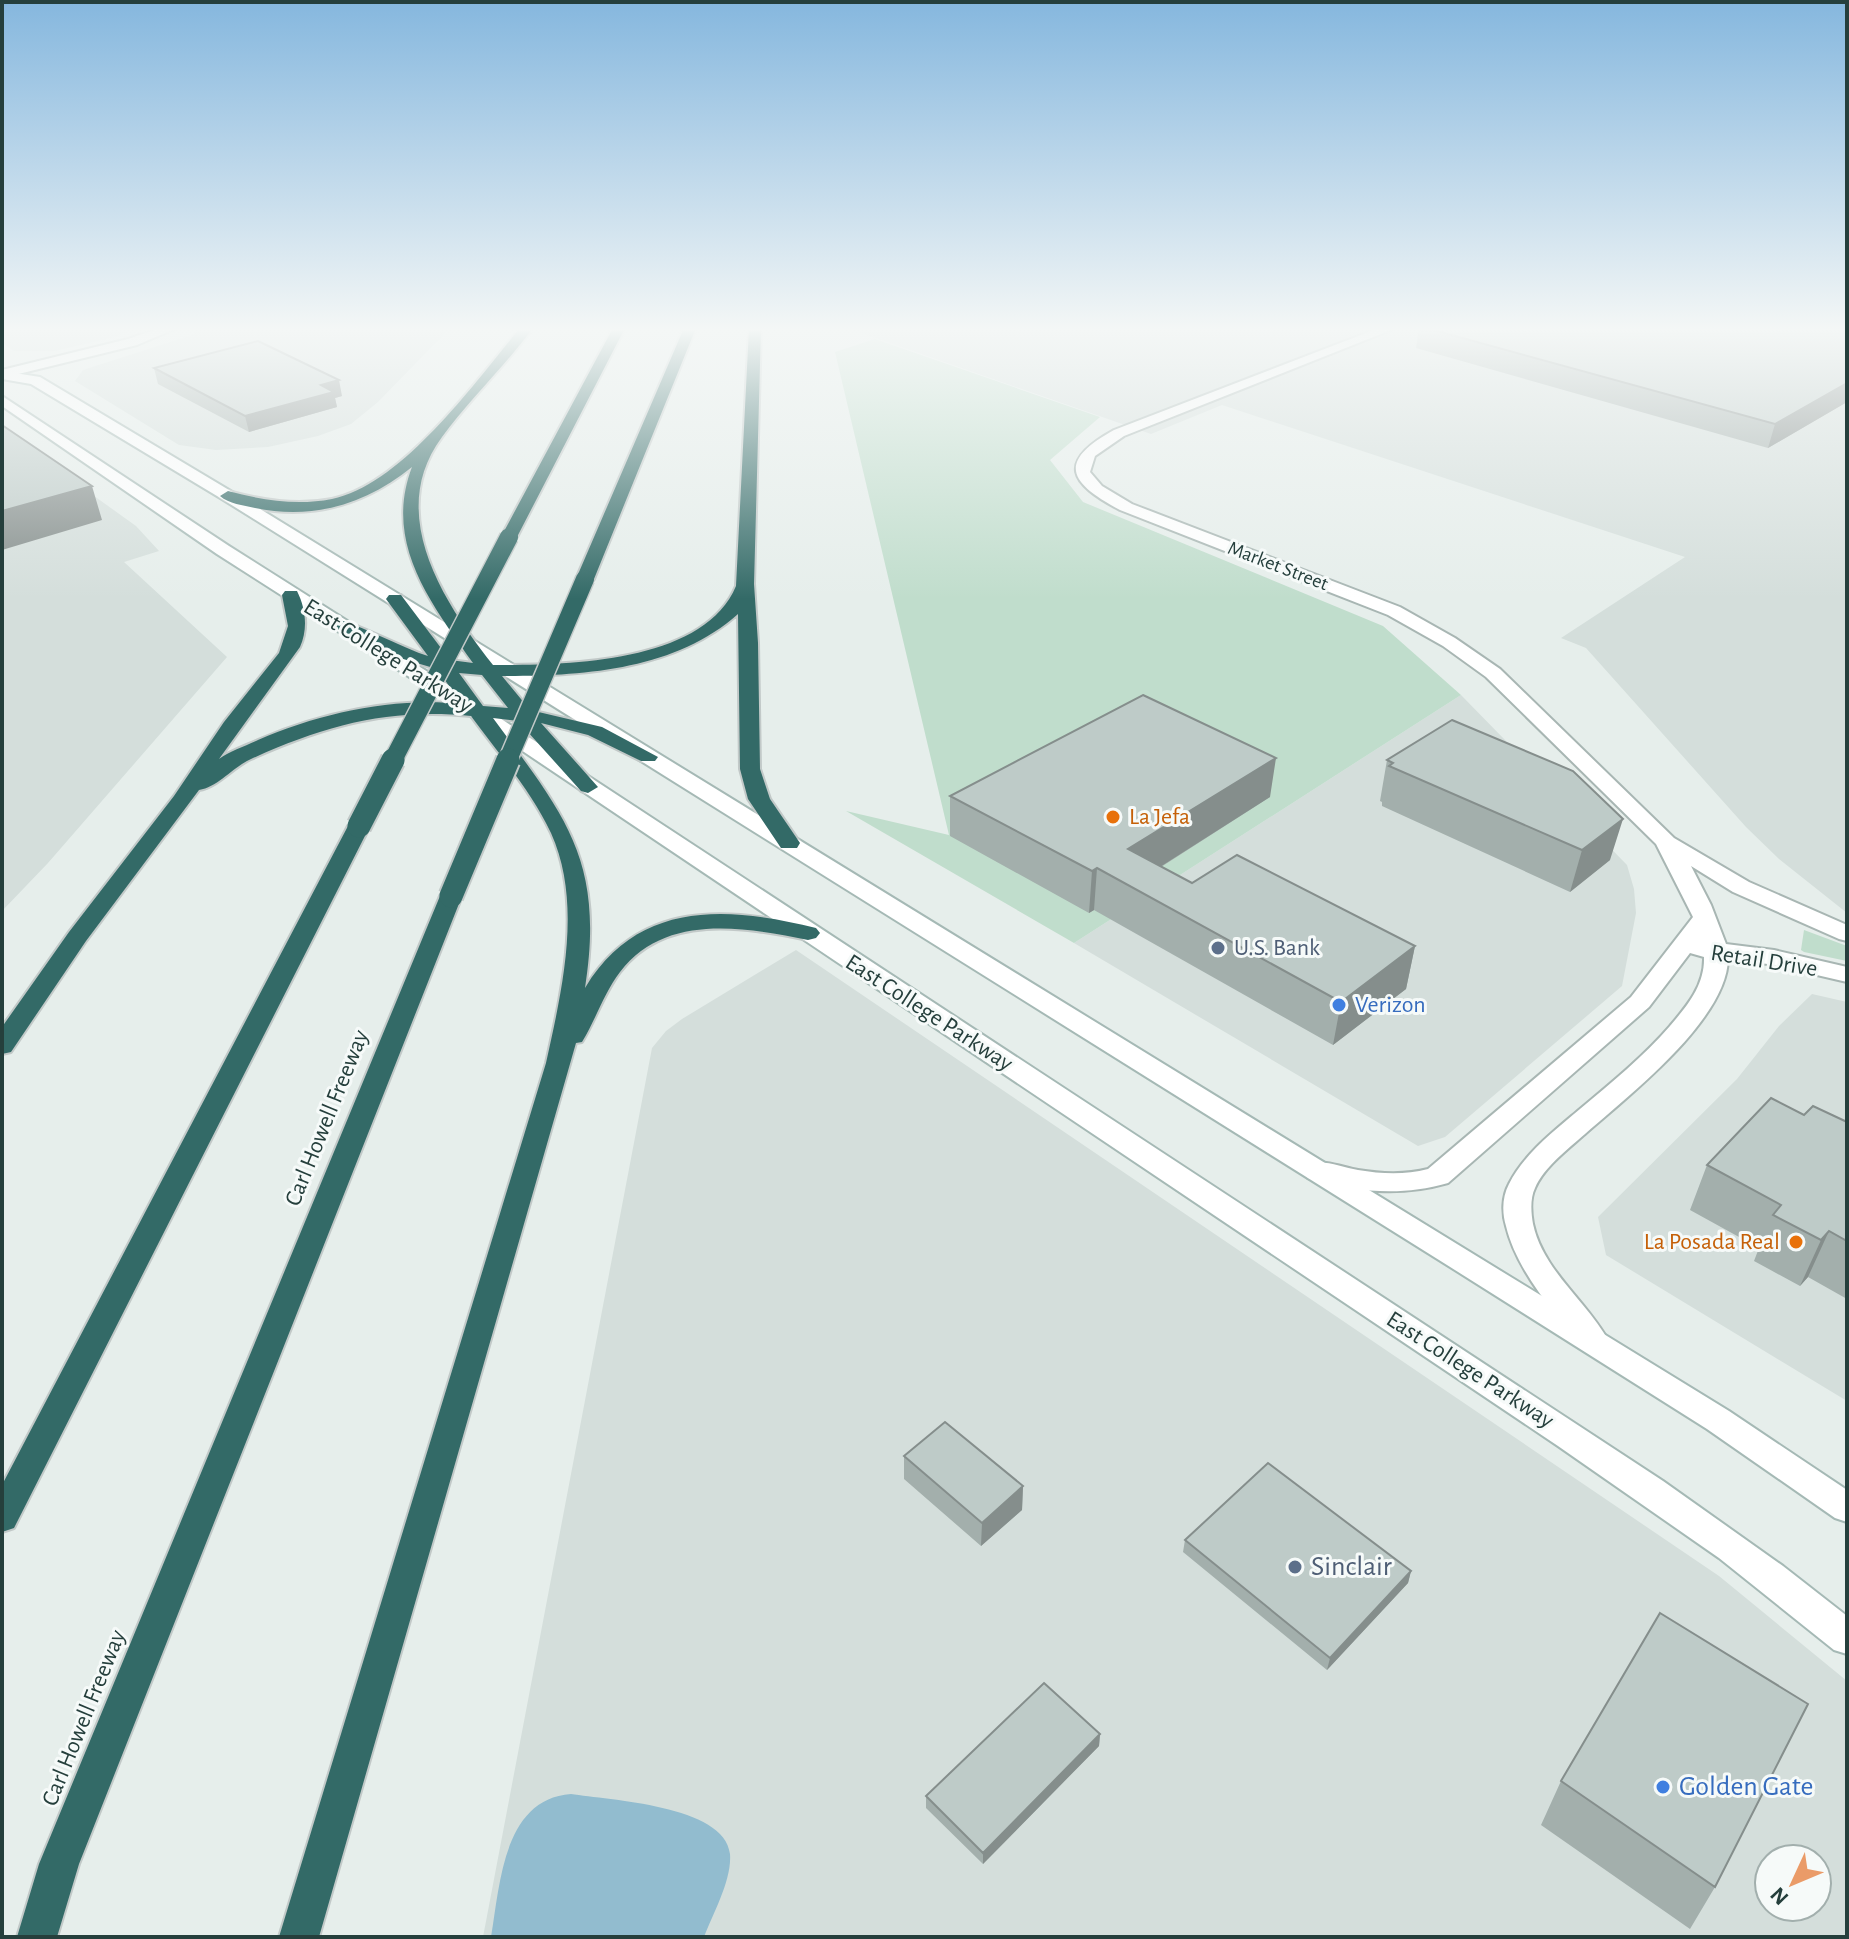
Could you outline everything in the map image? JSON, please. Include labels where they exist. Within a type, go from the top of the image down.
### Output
[{"type":"highway","points":[[228,496],[276,506],[307,507],[343,501],[383,483],[449,418]]},
{"type":"highway","points":[[2,1518],[571,418]]},
{"type":"highway","name":"Carl Howell Freeway","points":[[37,1937],[59,1864],[451,896],[652,418]]},
{"type":"highway","points":[[751,418],[745,584],[749,643],[750,769],[752,784],[765,810],[789,843]]},
{"type":"highway","points":[[437,433],[413,485],[410,528],[427,581],[474,650]]},
{"type":"highway","points":[[333,622],[389,650],[426,662],[497,669],[553,670],[605,665],[649,655],[712,628],[736,607],[745,584]]},
{"type":"highway","points":[[2,1046],[77,937],[182,800],[231,726],[293,645],[298,622],[291,595]]},
{"type":"highway","points":[[299,1937],[559,1063],[576,986],[578,909],[567,847],[543,800],[395,599]]},
{"type":"highway","points":[[497,669],[525,715],[588,787]]},
{"type":"highway","points":[[182,800],[231,760],[298,730],[379,711],[428,706],[525,715],[595,731],[648,757]]},
{"type":"highway","points":[[559,1063],[614,963],[648,936],[679,926],[722,921],[755,923],[808,933]]},
{"type":"main road","name":"East College Parkway","points":[[29,418],[291,595],[476,711],[1576,1440],[1742,1557],[1847,1638]]},
{"type":"main road","points":[[99,418],[395,599],[474,650],[497,669],[789,843],[1595,1343],[1762,1449],[1847,1508]]},
{"type":"main road","name":"Market Street","points":[[1156,418],[1119,433],[1088,451],[1082,463],[1083,474],[1093,487],[1126,507],[1394,611],[1449,642],[1493,673],[1664,840],[1684,870],[1717,950]]},
{"type":"main road","points":[[1664,840],[1741,887],[1847,934]]},
{"type":"main road","points":[[1318,1171],[1391,1186],[1438,1176],[1601,1039],[1640,1002],[1703,920]]},
{"type":"main road","points":[[1595,1343],[1549,1280],[1520,1226],[1519,1192],[1542,1158],[1671,1041],[1706,997],[1716,972],[1717,950]]},
{"type":"main road","name":"Retail Drive","points":[[1681,951],[1717,950],[1847,975]]},
{"type":"shaded area","points":[[136,418],[358,418],[318,436],[268,447],[216,450],[179,445]]},
{"type":"shaded area","points":[[1107,418],[1189,418],[1151,434]]},
{"type":"shaded area","points":[[1263,418],[1847,418],[1847,913],[1779,859],[1746,827],[1586,648],[1561,638],[1685,557]]},
{"type":"shaded area","points":[[2,430],[136,526],[159,551],[124,562],[227,657],[48,863],[2,911]]},
{"type":"shaded area","points":[[1461,695],[1627,865],[1634,889],[1636,913],[1622,986],[1445,1137],[1418,1146],[1074,943]]},
{"type":"shaded area","points":[[796,950],[1719,1576],[1847,1681],[1847,1937],[483,1937],[652,1048],[666,1031]]},
{"type":"shaded area","points":[[1812,994],[1847,1002],[1847,1401],[1606,1255],[1598,1217],[1737,1079],[1779,1026]]},
{"type":"green space","points":[[851,418],[1098,418],[1050,460],[1083,502],[1383,626],[1461,695],[1074,943],[846,811],[949,835]]},
{"type":"green space","points":[[1804,930],[1847,946],[1847,961],[1801,950]]},
{"type":"water","points":[[571,1794],[636,1803],[687,1815],[708,1825],[723,1838],[730,1854],[728,1875],[704,1937],[491,1937],[502,1870],[518,1828],[531,1811],[548,1799]]},
{"type":"building","points":[[1755,418],[1785,418],[1775,424]]},
{"type":"building","points":[[2,425],[92,486],[2,511]]},
{"type":"building","points":[[1143,695],[1276,758],[1128,849],[1192,883],[1237,855],[1415,946],[1341,1002],[1097,868],[1092,871],[950,796]]},
{"type":"building","points":[[1452,720],[1573,771],[1623,819],[1582,850],[1389,766],[1393,763],[1387,760]]},
{"type":"building","points":[[1771,1098],[1804,1115],[1813,1106],[1847,1122],[1847,1241],[1829,1231],[1821,1240],[1773,1215],[1781,1205],[1707,1165]]},
{"type":"building","points":[[945,1422],[1023,1486],[982,1523],[904,1456]]},
{"type":"building","name":"Sinclair","points":[[1268,1463],[1411,1571],[1330,1658],[1185,1540]]},
{"type":"building","name":"Golden Gate","points":[[1660,1613],[1808,1704],[1715,1887],[1561,1781]]},
{"type":"building","points":[[1044,1683],[1100,1734],[983,1853],[926,1796]]},
{"type":"place","name":"La Jefa","points":[[1113,817]]},
{"type":"place","name":"U.S. Bank","points":[[1218,948]]},
{"type":"place","name":"Verizon","points":[[1339,1005]]},
{"type":"place","name":"La Posada Real","points":[[1796,1242]]},
{"type":"place","name":"Sinclair","points":[[1295,1567]]},
{"type":"place","name":"Golden Gate","points":[[1663,1787]]}]
